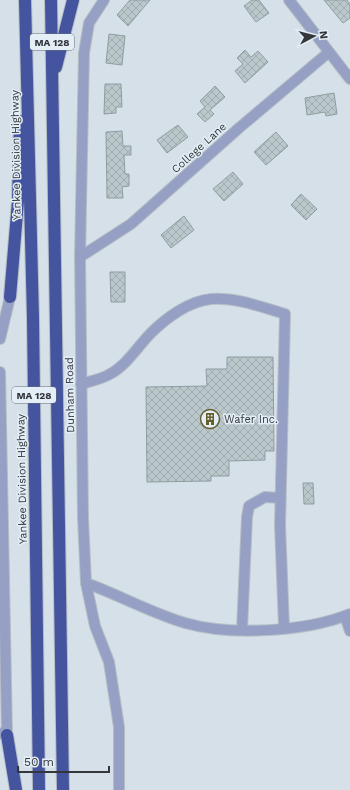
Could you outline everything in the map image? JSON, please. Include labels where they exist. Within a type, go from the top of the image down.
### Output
[{"type":"highway","points":[[10,297],[18,201],[25,0]]},
{"type":"highway","name":"Yankee Division Highway","points":[[25,0],[33,334],[40,790]]},
{"type":"highway","name":"MA 128","points":[[51,0],[63,790]]},
{"type":"highway","points":[[52,83],[73,0]]},
{"type":"highway","points":[[3,734],[16,790]]},
{"type":"street","name":"Dunham Road","points":[[104,0],[89,23],[84,53],[80,257],[83,518],[86,583],[95,626],[109,662],[119,727],[119,790]]},
{"type":"street","points":[[289,0],[350,79]]},
{"type":"street","name":"College Lane","points":[[80,257],[131,224],[239,128],[329,52]]},
{"type":"street","points":[[0,313],[10,297]]},
{"type":"street","points":[[0,339],[10,297]]},
{"type":"street","points":[[82,384],[111,374],[132,355],[151,333],[169,318],[194,303],[211,299],[231,301],[260,306],[285,314],[280,498],[284,628]]},
{"type":"street","points":[[0,372],[5,633],[3,734]]},
{"type":"street","points":[[242,629],[247,518],[249,506],[264,497],[280,498]]},
{"type":"street","points":[[86,583],[112,592],[186,623],[212,628],[284,628],[306,625],[348,615],[350,630]]},
{"type":"street","points":[[0,621],[5,633]]},
{"type":"building","points":[[130,0],[150,0],[128,26],[117,15]]},
{"type":"building","points":[[252,0],[259,0],[269,13],[256,22],[244,6]]},
{"type":"building","points":[[324,0],[347,0],[350,4],[350,18],[343,23]]},
{"type":"building","points":[[109,34],[125,36],[122,65],[106,63]]},
{"type":"building","points":[[245,50],[251,57],[258,51],[268,62],[245,83],[235,71],[243,64],[237,58]]},
{"type":"building","points":[[105,84],[121,84],[122,107],[116,107],[116,113],[104,114]]},
{"type":"building","points":[[215,86],[225,97],[210,110],[214,114],[205,122],[197,114],[205,107],[200,101]]},
{"type":"building","points":[[334,93],[337,114],[326,116],[325,112],[307,115],[305,98]]},
{"type":"building","points":[[178,125],[188,137],[167,153],[157,140]]},
{"type":"building","points":[[122,131],[123,146],[131,146],[131,155],[124,155],[125,174],[129,174],[129,186],[122,187],[123,198],[107,198],[106,132]]},
{"type":"building","points":[[276,132],[288,146],[266,165],[254,152]]},
{"type":"building","points":[[233,172],[243,184],[224,201],[213,189]]},
{"type":"building","points":[[301,194],[317,209],[306,220],[291,205]]},
{"type":"building","points":[[184,216],[194,230],[171,248],[161,235]]},
{"type":"building","points":[[110,272],[125,272],[125,302],[111,302]]},
{"type":"building","name":"Wafer Inc.","points":[[227,357],[273,357],[274,451],[265,451],[265,460],[229,461],[229,476],[211,476],[211,481],[147,482],[146,387],[207,386],[206,369],[227,369]]},
{"type":"building","points":[[303,483],[313,483],[314,504],[304,504]]},
{"type":"place","name":"Wafer Inc.","points":[[210,419]]}]
